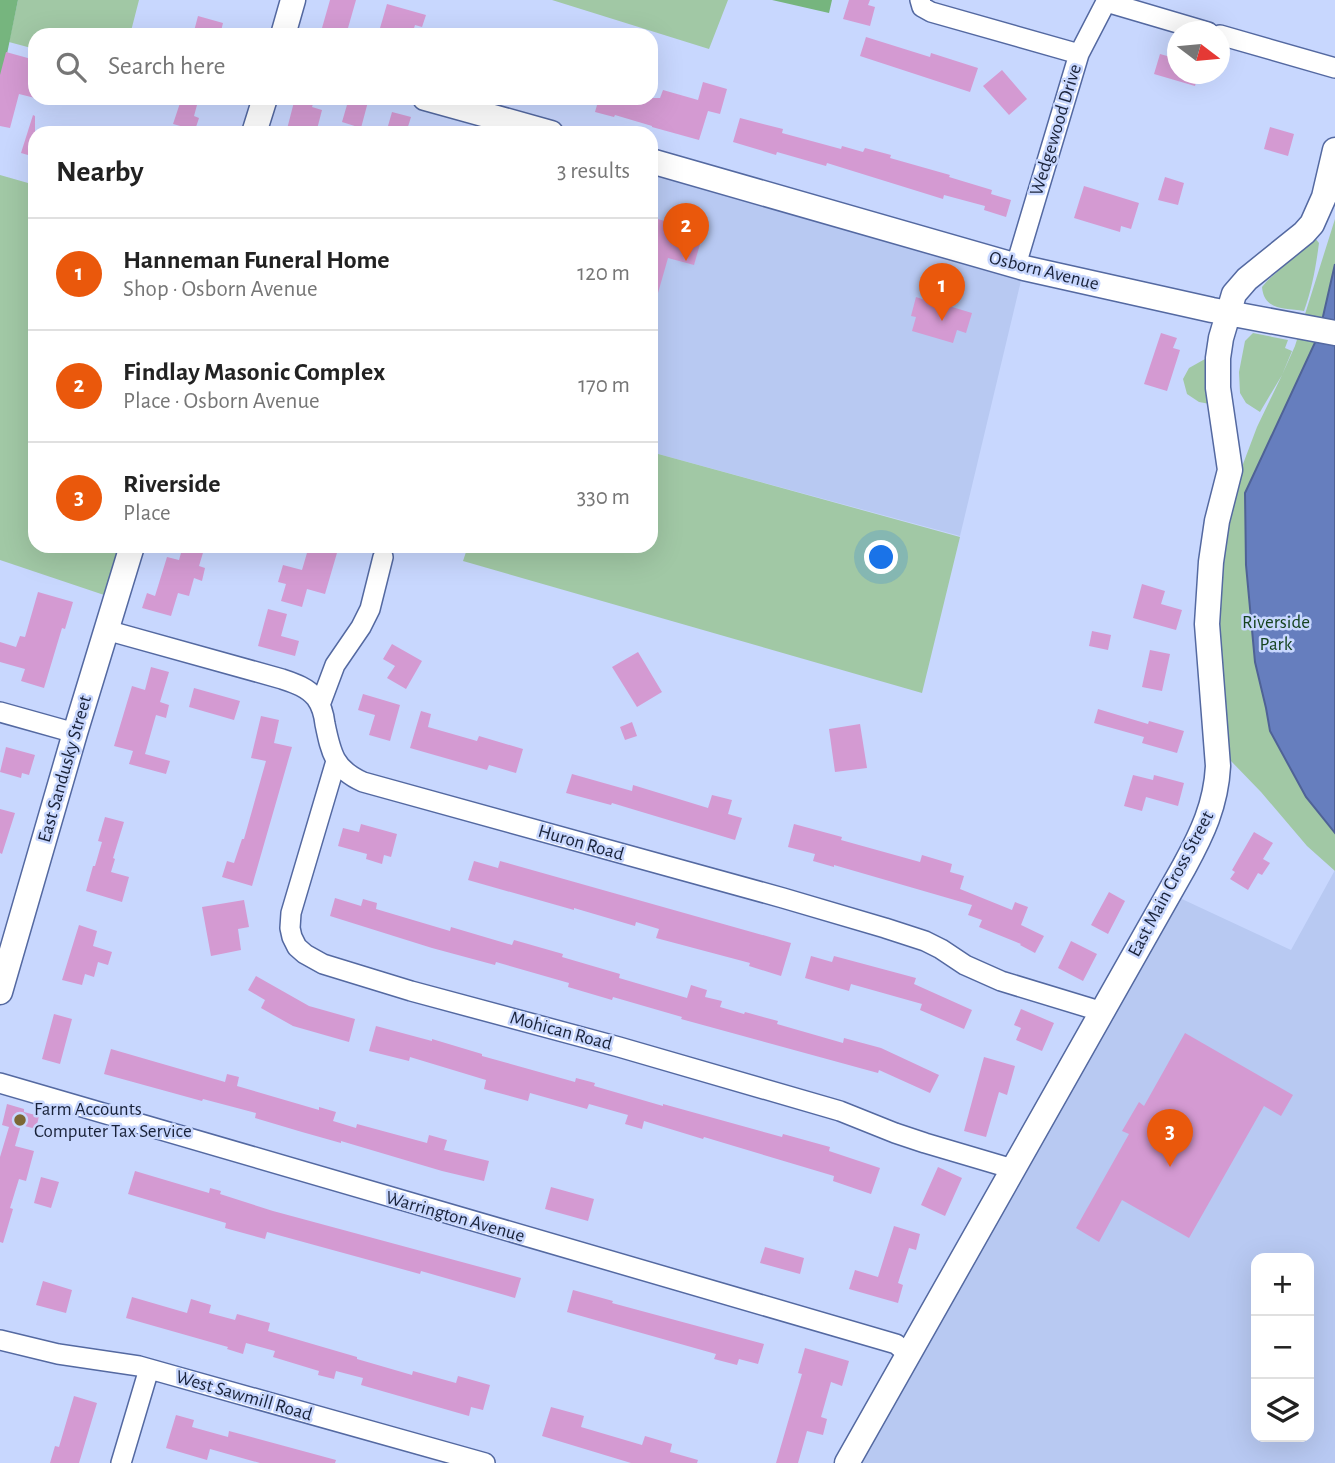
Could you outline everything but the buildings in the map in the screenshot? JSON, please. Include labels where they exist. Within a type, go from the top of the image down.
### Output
[{"type":"main road","points":[[285,28],[293,0]]},
{"type":"main road","points":[[256,126],[263,105]]},
{"type":"main road","points":[[441,105],[488,125]]},
{"type":"main road","name":"East Main Cross Street","points":[[847,1463],[1198,841],[1212,806],[1217,786],[1217,746],[1207,624],[1217,522],[1230,470],[1220,411],[1217,369],[1221,338],[1234,294],[1240,286],[1304,233],[1312,223],[1324,197],[1335,150]]},
{"type":"main road","name":"Osborn Avenue","points":[[658,163],[1016,265],[1228,313],[1335,333]]},
{"type":"main road","name":"East Sandusky Street","points":[[0,992],[3,968],[130,553]]},
{"type":"street","points":[[920,1],[922,7],[931,12],[1079,54]]},
{"type":"street","points":[[1107,1],[1172,21]]},
{"type":"street","name":"Wedgewood Drive","points":[[1016,265],[1079,54],[1107,1]]},
{"type":"street","points":[[1230,38],[1335,68]]},
{"type":"street","points":[[320,705],[335,665],[370,609],[383,557]]},
{"type":"street","points":[[107,630],[300,685],[316,698],[320,705],[335,761]]},
{"type":"street","points":[[0,712],[75,733]]},
{"type":"street","name":"Huron Road","points":[[335,761],[345,772],[363,782],[783,898],[925,941],[965,965],[1001,981],[1103,1012]]},
{"type":"street","name":"Mohican Road","points":[[335,761],[291,912],[292,937],[298,947],[314,960],[411,991],[619,1047],[840,1111],[905,1137],[1013,1168]]},
{"type":"street","name":"Warrington Avenue","points":[[0,1083],[896,1344],[908,1354]]},
{"type":"street","name":"West Sawmill Road","points":[[0,1340],[58,1354],[109,1360],[149,1369],[485,1463]]},
{"type":"street","points":[[121,1463],[149,1369]]},
{"type":"shaded area","points":[[658,163],[1024,268],[960,536],[658,454]]},
{"type":"shaded area","points":[[1335,870],[1335,1463],[847,1463],[1169,893],[1291,950]]},
{"type":"green space","points":[[0,0],[18,0],[0,88]]},
{"type":"green space","points":[[18,0],[139,0],[132,28],[28,28],[28,47],[9,42]]},
{"type":"green space","points":[[552,0],[728,0],[709,49],[658,33],[658,28],[642,28]]},
{"type":"green space","points":[[772,0],[832,0],[829,13]]},
{"type":"green space","points":[[0,175],[28,183],[28,553],[129,553],[116,599],[0,560]]},
{"type":"green space","name":"Riverside Park","points":[[1335,219],[1335,871],[1307,846],[1230,760],[1227,748],[1217,625],[1227,523],[1240,472],[1257,427],[1295,346]]},
{"type":"green space","points":[[1315,238],[1319,243],[1318,252],[1304,311],[1271,304],[1262,287]]},
{"type":"green space","points":[[1253,333],[1288,340],[1285,348],[1292,351],[1282,375],[1260,412],[1246,403],[1240,393],[1239,372],[1245,341]]},
{"type":"green space","points":[[1205,359],[1210,404],[1199,402],[1187,394],[1183,379],[1189,368]]},
{"type":"green space","points":[[658,454],[960,537],[922,693],[463,561],[466,553],[658,553]]},
{"type":"water","name":"Riverside Park","points":[[1335,264],[1335,833],[1306,797],[1270,731],[1255,662],[1246,565],[1245,493],[1319,334]]},
{"type":"place","name":"Findlay Masonic Complex","points":[[686,261]]},
{"type":"place","name":"Hanneman Funeral Home","points":[[942,321]]},
{"type":"place","name":"Farm Accounts Computer Tax Service","points":[[20,1120]]},
{"type":"place","name":"Riverside","points":[[1170,1167]]}]
